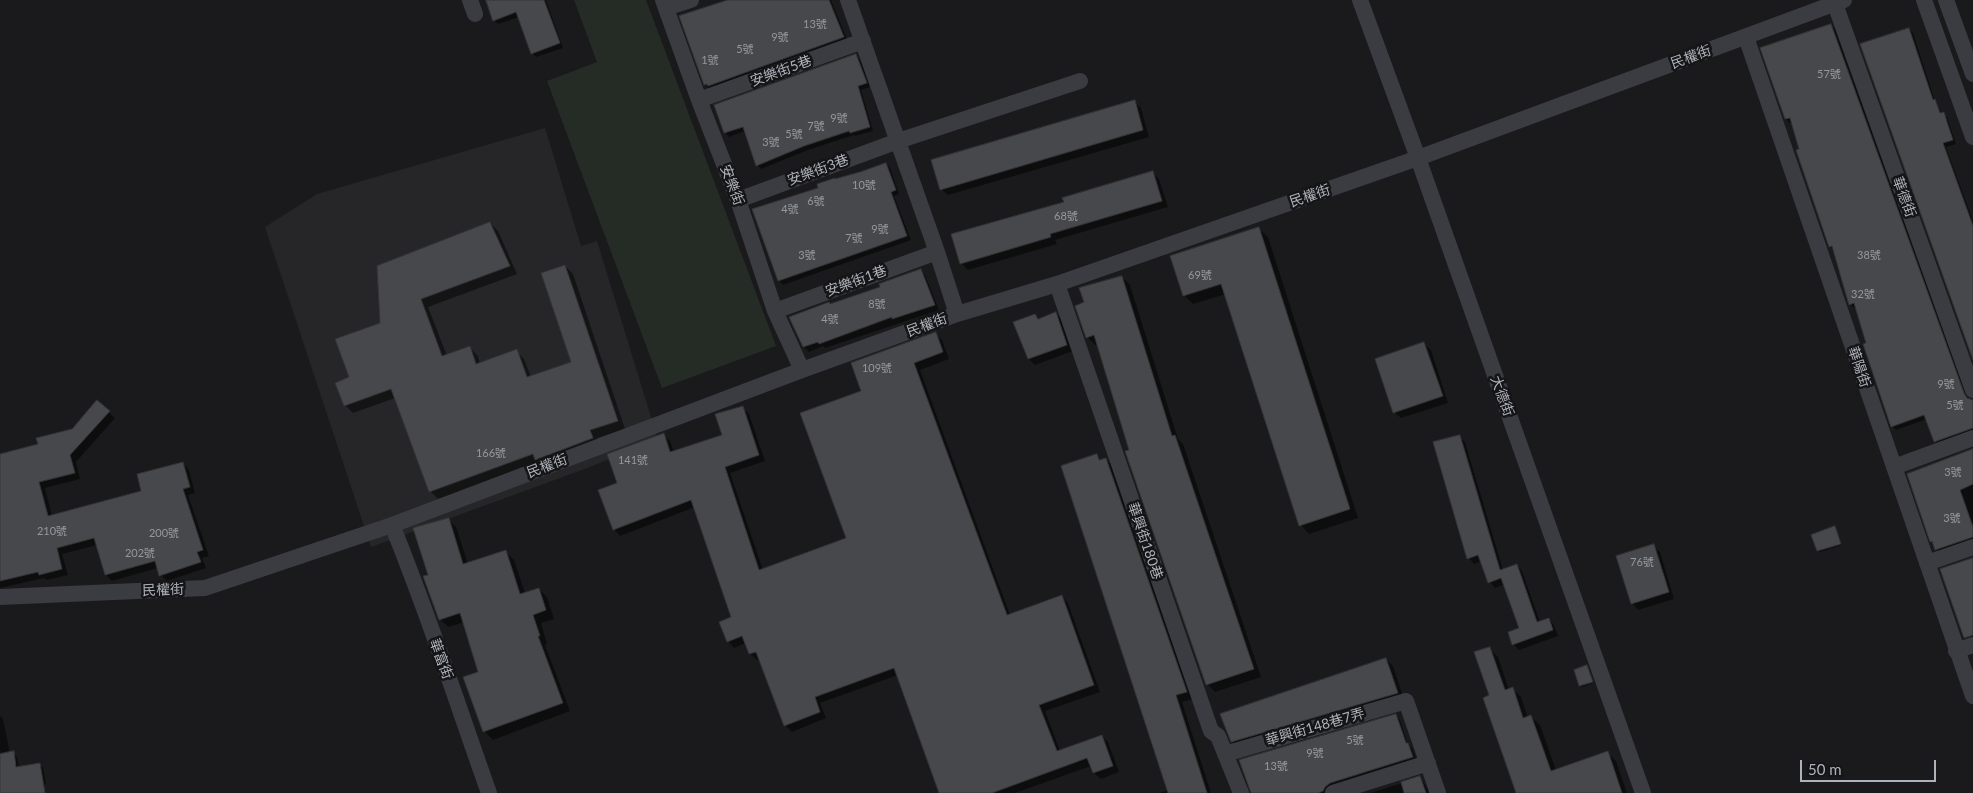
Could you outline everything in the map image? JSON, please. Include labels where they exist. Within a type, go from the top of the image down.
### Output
[{"type":"street","points":[[664,4],[691,0]]},
{"type":"street","points":[[848,0],[938,252],[957,314]]},
{"type":"street","name":"大德街","points":[[1360,0],[1418,158],[1643,793]]},
{"type":"street","points":[[1924,0],[1973,137]]},
{"type":"street","points":[[1946,0],[1973,74]]},
{"type":"street","name":"民權街","points":[[0,597],[205,588],[392,525],[802,370],[957,314],[1058,284],[1418,158],[1840,2]]},
{"type":"street","name":"華德街","points":[[1840,2],[1973,390]]},
{"type":"street","name":"安樂街","points":[[664,4],[738,200],[775,310],[802,370]]},
{"type":"street","name":"華陽街","points":[[1746,37],[1973,696]]},
{"type":"street","name":"安樂街5巷","points":[[699,100],[863,41]]},
{"type":"street","name":"安樂街3巷","points":[[738,200],[898,141],[1080,81]]},
{"type":"street","name":"安樂街1巷","points":[[775,310],[938,252]]},
{"type":"street","name":"華興街180巷","points":[[1058,284],[1211,731],[1218,736],[1241,793]]},
{"type":"street","points":[[1894,468],[1973,438]]},
{"type":"street","name":"華富街","points":[[392,525],[417,586],[489,793]]},
{"type":"street","points":[[1927,563],[1973,547]]},
{"type":"street","points":[[1956,651],[1973,645]]},
{"type":"street","name":"華興街148巷7弄","points":[[1225,754],[1406,701],[1428,763]]},
{"type":"street","points":[[1333,793],[1428,763],[1438,793]]},
{"type":"shaded area","points":[[574,0],[646,0],[776,346],[662,388],[547,81],[597,62]]},
{"type":"shaded area","points":[[545,128],[581,246],[597,241],[658,440],[582,470],[371,547],[265,227],[317,194]]},
{"type":"building","points":[[486,0],[544,0],[560,43],[531,54],[516,12],[493,21]]},
{"type":"building","points":[[728,0],[829,0],[844,37],[708,86],[707,84],[704,85],[679,16]]},
{"type":"building","points":[[1831,24],[1964,393],[1967,398],[1973,400],[1973,428],[1934,442],[1924,415],[1891,427],[1863,344],[1866,343],[1854,303],[1849,305],[1832,246],[1829,247],[1796,150],[1799,149],[1790,118],[1785,119],[1760,48]]},
{"type":"building","points":[[1909,28],[1933,100],[1935,99],[1940,113],[1944,112],[1953,140],[1943,143],[1973,226],[1973,360],[1860,44]]},
{"type":"building","points":[[856,54],[867,83],[858,86],[870,127],[850,133],[849,131],[804,146],[756,166],[743,127],[724,133],[714,105]]},
{"type":"building","points":[[1135,100],[1143,130],[940,190],[931,160]]},
{"type":"building","points":[[886,163],[896,190],[891,192],[907,236],[778,281],[752,209],[818,188],[817,184]]},
{"type":"building","points":[[1153,171],[1162,201],[1050,234],[1051,237],[960,264],[951,234],[1064,202],[1062,198]]},
{"type":"building","points":[[490,222],[510,266],[421,299],[442,356],[470,346],[476,364],[517,349],[527,377],[571,362],[541,273],[565,265],[618,421],[590,430],[593,438],[535,460],[533,454],[429,492],[391,389],[344,406],[335,383],[349,377],[335,339],[380,323],[377,266]]},
{"type":"building","points":[[1259,227],[1350,509],[1299,526],[1221,284],[1183,296],[1170,256]]},
{"type":"building","points":[[921,269],[935,305],[892,319],[892,317],[819,344],[818,342],[803,347],[789,317],[829,302],[830,304],[880,287],[879,284]]},
{"type":"building","points":[[1122,276],[1172,436],[1175,435],[1254,669],[1206,685],[1125,451],[1129,450],[1094,335],[1086,338],[1075,306],[1084,302],[1079,288]]},
{"type":"building","points":[[1056,312],[1067,345],[1028,359],[1013,322],[1035,314],[1038,319]]},
{"type":"building","points":[[936,332],[943,352],[914,363],[1007,615],[1062,595],[1094,685],[1039,705],[1057,751],[1102,735],[1113,766],[1093,773],[1087,758],[992,793],[939,793],[894,668],[815,697],[820,712],[784,726],[756,652],[749,654],[742,636],[727,642],[719,622],[731,617],[691,500],[613,530],[598,490],[617,483],[607,454],[664,433],[670,452],[722,435],[715,414],[743,406],[759,455],[725,467],[759,570],[846,538],[800,413],[861,391],[851,363]]},
{"type":"building","points":[[1424,342],[1443,396],[1393,413],[1375,359]]},
{"type":"building","points":[[97,400],[110,411],[70,455],[75,473],[39,482],[48,516],[141,491],[137,474],[183,462],[190,487],[183,489],[203,550],[197,552],[201,562],[159,576],[155,561],[105,575],[94,538],[57,548],[62,569],[39,575],[38,572],[0,581],[0,454],[38,444],[36,438],[72,429]]},
{"type":"building","points":[[1460,435],[1500,570],[1517,564],[1537,622],[1549,618],[1553,630],[1512,645],[1508,632],[1519,628],[1501,578],[1488,583],[1478,555],[1467,559],[1433,442]]},
{"type":"building","points":[[1973,449],[1973,484],[1960,490],[1973,527],[1973,537],[1935,550],[1932,541],[1930,542],[1907,474]]},
{"type":"building","points":[[1097,454],[1099,460],[1106,458],[1187,692],[1176,695],[1207,793],[1168,793],[1061,466]]},
{"type":"building","points":[[449,518],[463,564],[506,550],[520,594],[539,588],[546,610],[533,615],[540,636],[538,636],[563,703],[483,732],[463,677],[478,672],[460,613],[439,620],[423,576],[428,575],[413,528]]},
{"type":"building","points":[[1835,526],[1841,544],[1817,551],[1811,535]]},
{"type":"building","points":[[1654,544],[1669,592],[1631,604],[1616,556]]},
{"type":"building","points":[[1973,558],[1973,635],[1964,638],[1940,569]]},
{"type":"building","points":[[1490,647],[1505,690],[1513,687],[1523,718],[1531,715],[1551,771],[1608,751],[1622,793],[1516,793],[1483,698],[1489,695],[1474,652]]},
{"type":"building","points":[[1386,658],[1398,693],[1231,742],[1220,714]]},
{"type":"building","points":[[1587,665],[1593,682],[1579,686],[1574,670]]},
{"type":"building","points":[[1396,714],[1413,757],[1330,783],[1323,791],[1318,793],[1251,793],[1239,760]]},
{"type":"building","points":[[14,751],[16,767],[40,763],[45,793],[0,793],[0,754]]},
{"type":"building","points":[[1420,776],[1426,793],[1404,793],[1401,782]]}]
